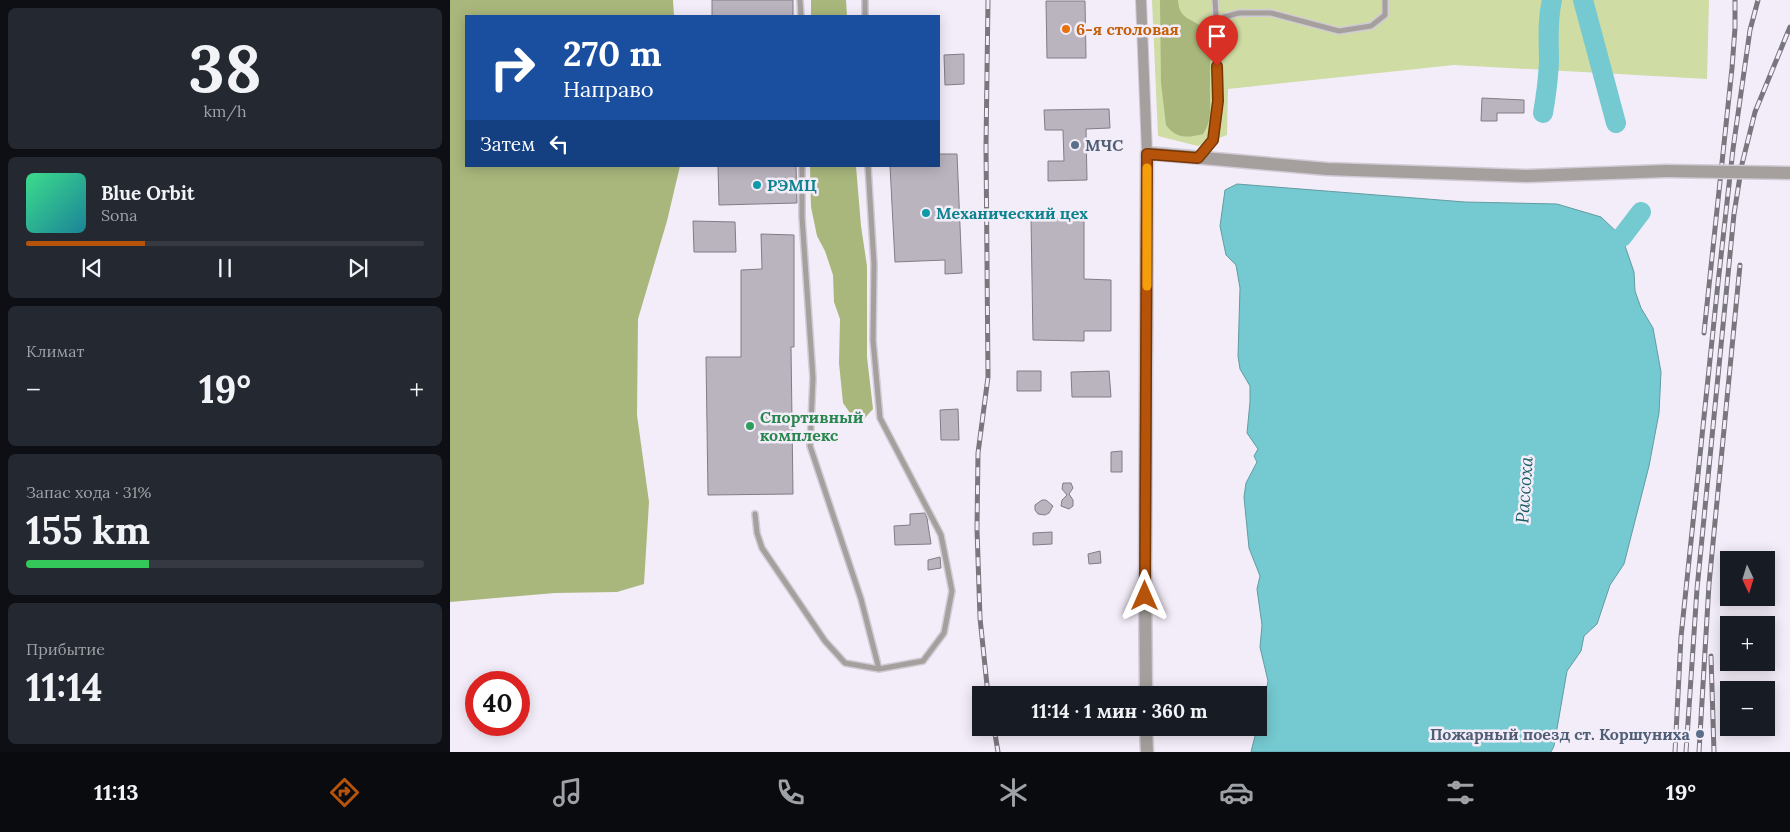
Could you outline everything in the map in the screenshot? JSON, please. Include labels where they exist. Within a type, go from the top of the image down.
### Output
[{"type":"street","points":[[1141,0],[1147,154],[1146,686]]},
{"type":"street","points":[[1147,154],[1327,169],[1527,176],[1666,171],[1790,173]]},
{"type":"street","points":[[1146,736],[1147,752]]},
{"type":"lane","points":[[800,0],[801,15]]},
{"type":"lane","points":[[865,15],[866,0]]},
{"type":"lane","points":[[1198,158],[1213,140],[1218,101],[1215,0]]},
{"type":"lane","points":[[1217,31],[1224,17],[1239,13],[1271,12],[1339,31],[1371,26],[1385,15],[1385,0]]},
{"type":"lane","points":[[802,167],[802,217],[813,378],[810,446],[861,598],[879,669]]},
{"type":"lane","points":[[755,514],[757,533],[762,548],[825,641],[845,663],[879,669],[923,661],[944,633],[952,591],[941,535],[880,418],[873,340],[874,264],[868,167]]},
{"type":"green space","points":[[450,0],[673,0],[674,15],[465,15],[465,167],[680,167],[667,221],[638,319],[637,415],[649,502],[644,584],[617,592],[555,593],[450,602]]},
{"type":"green space","points":[[811,0],[846,0],[847,15],[811,15]]},
{"type":"green space","points":[[1152,0],[1709,0],[1707,79],[1454,65],[1228,89],[1227,135],[1198,146],[1158,136]]},
{"type":"green space","points":[[1160,0],[1178,0],[1180,11],[1202,27],[1212,39],[1210,116],[1203,134],[1192,136],[1178,135],[1166,125],[1161,83]]},
{"type":"green space","points":[[810,167],[856,167],[861,226],[867,266],[867,357],[873,409],[863,420],[850,413],[843,403],[839,363],[840,319],[834,302],[833,275],[825,251],[817,236],[811,207]]},
{"type":"water","name":"Рассоха","points":[[1237,184],[1465,202],[1557,204],[1601,217],[1622,237],[1634,272],[1635,291],[1641,308],[1653,328],[1661,372],[1659,413],[1649,466],[1624,564],[1610,585],[1597,624],[1584,636],[1581,651],[1567,671],[1554,746],[1551,752],[1251,752],[1255,736],[1267,736],[1268,681],[1260,647],[1262,625],[1257,589],[1260,576],[1249,548],[1244,497],[1246,483],[1257,462],[1254,456],[1258,449],[1247,433],[1250,386],[1240,369],[1238,356],[1240,288],[1236,265],[1226,255],[1220,226],[1225,190]]},
{"type":"building","points":[[712,0],[793,0],[793,15],[712,15]]},
{"type":"building","name":"6-я столовая","points":[[1046,1],[1085,1],[1086,58],[1047,58]]},
{"type":"building","points":[[964,54],[964,84],[945,85],[944,55]]},
{"type":"building","points":[[1482,98],[1524,100],[1524,113],[1497,113],[1497,121],[1481,121]]},
{"type":"building","name":"МЧС","points":[[1109,109],[1110,128],[1086,129],[1087,180],[1048,181],[1048,161],[1064,161],[1063,130],[1045,130],[1044,110]]},
{"type":"building","name":"Механический цех","points":[[940,154],[957,154],[962,273],[945,274],[945,260],[895,262],[890,167],[940,167]]},
{"type":"building","name":"РЭМЦ","points":[[718,167],[796,167],[797,203],[719,205]]},
{"type":"building","points":[[1031,218],[1084,218],[1084,279],[1111,280],[1111,331],[1084,331],[1084,341],[1033,340]]},
{"type":"building","points":[[693,221],[735,222],[736,252],[694,252]]},
{"type":"building","name":"Спортивный комплекс","points":[[761,234],[794,235],[794,347],[791,347],[793,494],[708,495],[706,357],[741,357],[741,270],[762,269]]},
{"type":"building","points":[[1017,371],[1041,371],[1041,391],[1017,391]]},
{"type":"building","points":[[1109,371],[1111,397],[1072,397],[1071,372]]},
{"type":"building","points":[[958,409],[959,440],[941,440],[940,410]]},
{"type":"building","points":[[1122,451],[1122,472],[1111,472],[1111,452]]},
{"type":"building","points":[[1063,483],[1071,483],[1073,488],[1069,494],[1073,500],[1073,506],[1069,509],[1061,506],[1062,500],[1067,495],[1062,489]]},
{"type":"building","points":[[1042,500],[1046,500],[1053,506],[1049,513],[1045,515],[1038,514],[1035,510],[1035,505]]},
{"type":"building","points":[[925,513],[931,544],[895,545],[894,526],[910,525],[910,514]]},
{"type":"building","points":[[1052,532],[1052,544],[1033,545],[1033,533]]},
{"type":"building","points":[[1100,551],[1101,563],[1089,564],[1088,554]]},
{"type":"building","points":[[940,557],[941,568],[928,570],[928,560]]},
{"type":"waterway","points":[[1543,113],[1549,69],[1549,23],[1552,0]]},
{"type":"waterway","points":[[1583,0],[1616,123]]},
{"type":"waterway","points":[[1598,246],[1622,237],[1641,212]]},
{"type":"railway","points":[[987,686],[980,618],[977,529],[978,453],[988,377],[986,146],[988,0]]},
{"type":"railway","points":[[1704,333],[1732,68],[1735,0]]},
{"type":"railway","points":[[1675,752],[1681,637],[1718,283],[1733,149],[1750,30],[1758,0]]},
{"type":"railway","points":[[1686,752],[1697,589],[1734,214],[1742,164],[1755,112],[1790,27]]},
{"type":"railway","points":[[1699,752],[1709,584],[1740,265]]},
{"type":"railway","points":[[1711,656],[1714,752]]},
{"type":"railway","points":[[995,736],[998,752]]},
{"type":"slow traffic","points":[[1147,168],[1147,286]]},
{"type":"place","name":"6-я столовая","points":[[1066,29]]},
{"type":"place","name":"МЧС","points":[[1075,145]]},
{"type":"place","name":"РЭМЦ","points":[[757,185]]},
{"type":"place","name":"Механический цех","points":[[926,213]]},
{"type":"place","name":"Спортивный комплекс","points":[[750,426]]},
{"type":"place","name":"Пожарный поезд ст. Коршуниха","points":[[1700,734]]},
{"type":"route","points":[[1145,596],[1147,154],[1198,158],[1213,140],[1218,101],[1217,66]]}]
